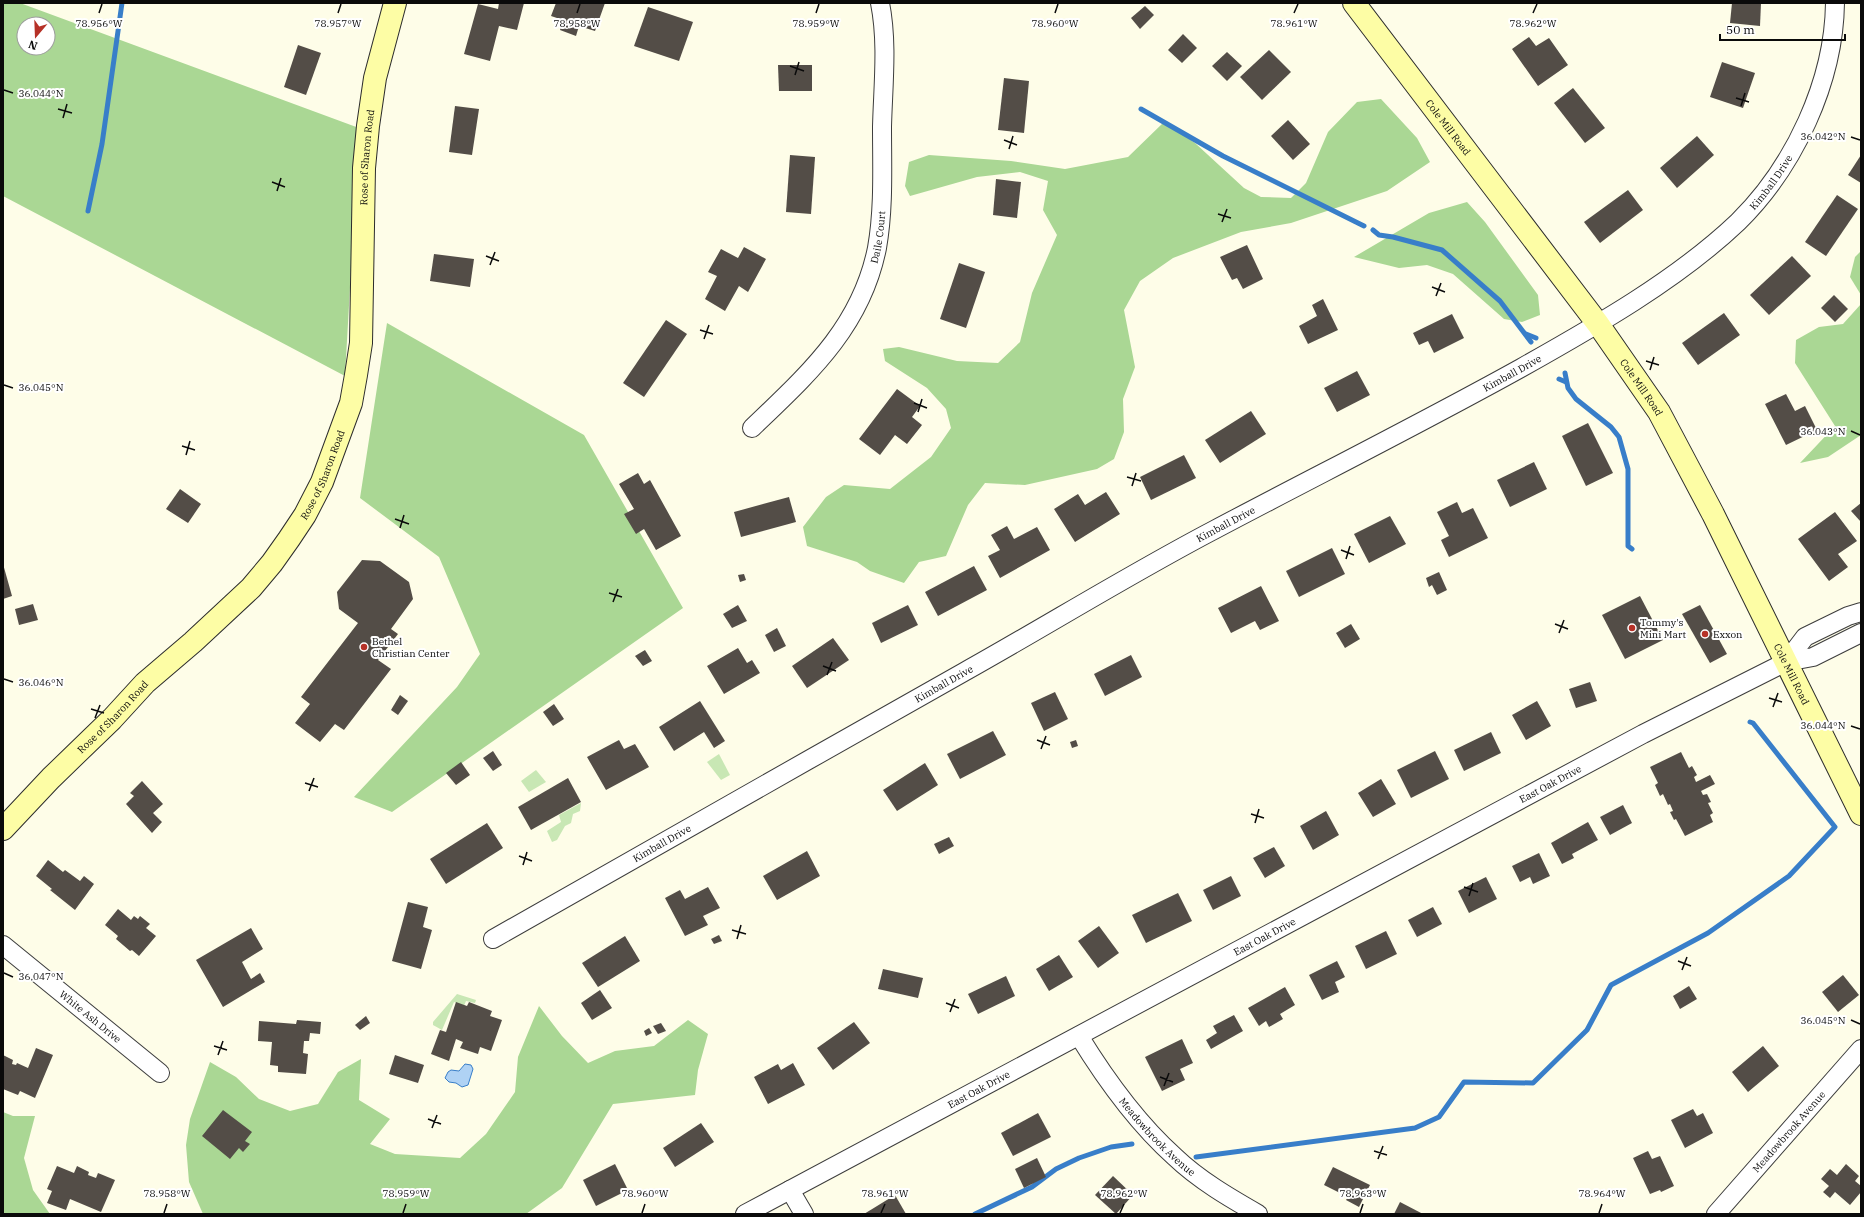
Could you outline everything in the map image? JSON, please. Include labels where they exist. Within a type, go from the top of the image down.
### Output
[{"type":"street","name":"Rose of Sharon Road","points":[[3,829],[51,778],[112,719],[145,683],[193,642],[251,588],[272,563],[289,539],[305,515],[322,482],[351,403],[356,375],[360,343],[364,168],[368,126],[375,78],[395,3]]},
{"type":"street","name":"Daile Court","points":[[752,428],[808,374],[837,340],[849,319],[870,272],[876,248],[882,189],[884,42],[880,3]]},
{"type":"street","name":"Cole Mill Road","points":[[1354,3],[1598,324],[1659,412],[1713,514],[1861,814]]},
{"type":"street","name":"Kimball Drive","points":[[493,939],[1209,532],[1482,389],[1598,324],[1678,270],[1734,225],[1770,186],[1785,165],[1812,110],[1823,78],[1830,48],[1835,3]]},
{"type":"street","name":"East Oak Drive","points":[[1786,662],[1805,637],[1848,616],[1861,612]]},
{"type":"street","name":"East Oak Drive","points":[[745,1214],[1643,734],[1786,662],[1813,657],[1861,633]]},
{"type":"street","name":"White Ash Drive","points":[[3,945],[160,1073]]},
{"type":"street","name":"Meadowbrook Avenue","points":[[1079,1036],[1099,1069],[1133,1113],[1166,1148],[1204,1180],[1258,1214]]},
{"type":"street","name":"Meadowbrook Avenue","points":[[1716,1214],[1861,1049]]},
{"type":"street","points":[[790,1190],[804,1214]]},
{"type":"green space","points":[[3,3],[20,3],[55,16],[16,16],[16,56],[56,56],[56,16],[359,128],[345,376],[3,196]]},
{"type":"green space","points":[[1381,99],[1417,138],[1430,162],[1387,191],[1291,223],[1241,232],[1173,258],[1140,281],[1124,310],[1135,367],[1123,399],[1124,432],[1114,459],[1097,469],[1025,485],[985,483],[968,505],[946,556],[919,562],[904,583],[870,571],[857,562],[807,546],[803,527],[826,497],[844,485],[890,489],[931,457],[951,428],[946,409],[927,388],[885,361],[883,349],[899,347],[957,361],[998,363],[1020,342],[1032,293],[1057,235],[1043,210],[1048,181],[1020,172],[977,177],[910,196],[905,186],[909,162],[929,155],[1011,161],[1065,169],[1128,157],[1164,122],[1195,143],[1244,188],[1261,197],[1291,198],[1306,183],[1328,132],[1357,102]]},
{"type":"green space","points":[[1467,202],[1485,222],[1538,295],[1540,315],[1522,322],[1504,319],[1453,274],[1427,265],[1399,268],[1354,257],[1429,213]]},
{"type":"green space","points":[[1861,251],[1861,295],[1850,277],[1855,257]]},
{"type":"green space","points":[[1861,304],[1861,435],[1828,457],[1800,463],[1835,426],[1795,363],[1796,340],[1819,327],[1843,324]]},
{"type":"green space","points":[[387,323],[584,435],[683,608],[392,812],[354,797],[457,687],[480,654],[439,557],[360,498]]},
{"type":"green space","points":[[719,754],[730,775],[721,780],[707,762]]},
{"type":"green space","points":[[536,770],[546,782],[529,792],[521,781]]},
{"type":"green space","points":[[581,803],[580,811],[573,814],[571,823],[565,826],[557,840],[552,842],[547,831],[561,822],[559,815]]},
{"type":"green space","points":[[457,994],[476,1000],[475,1003],[466,1001],[464,1006],[454,1002],[442,1030],[433,1025],[433,1022]]},
{"type":"green space","points":[[539,1006],[562,1036],[588,1063],[615,1051],[654,1046],[688,1020],[708,1034],[698,1070],[695,1095],[613,1104],[562,1188],[526,1214],[203,1214],[189,1182],[186,1145],[190,1119],[210,1062],[236,1077],[259,1099],[290,1111],[318,1104],[338,1072],[361,1059],[359,1100],[390,1119],[370,1144],[395,1154],[460,1158],[486,1134],[515,1092],[518,1057]]},
{"type":"green space","points":[[3,1112],[13,1116],[35,1116],[24,1158],[33,1190],[50,1214],[3,1214]]},
{"type":"water","points":[[465,1064],[471,1065],[473,1069],[468,1085],[462,1087],[456,1083],[449,1082],[445,1078],[448,1072],[451,1070],[459,1071]]},
{"type":"building","points":[[499,3],[524,3],[517,30],[499,26],[490,61],[464,54],[478,4],[498,9]]},
{"type":"building","points":[[556,3],[605,3],[595,31],[579,26],[576,36],[560,30],[563,20],[551,16]]},
{"type":"building","points":[[1732,3],[1761,3],[1760,26],[1730,23]]},
{"type":"building","points":[[1145,6],[1154,15],[1140,29],[1131,18]]},
{"type":"building","points":[[648,7],[693,22],[679,61],[634,46]]},
{"type":"building","points":[[1183,34],[1197,48],[1182,63],[1168,50]]},
{"type":"building","points":[[1529,37],[1536,46],[1549,38],[1568,65],[1538,86],[1512,49]]},
{"type":"building","points":[[298,45],[321,53],[306,95],[284,87]]},
{"type":"building","points":[[1269,50],[1291,72],[1262,100],[1240,77]]},
{"type":"building","points":[[1227,52],[1242,66],[1227,81],[1212,66]]},
{"type":"building","points":[[1722,62],[1755,73],[1743,108],[1710,97]]},
{"type":"building","points":[[778,65],[812,65],[812,91],[779,91]]},
{"type":"building","points":[[1004,78],[1029,81],[1024,133],[998,130]]},
{"type":"building","points":[[1573,88],[1605,128],[1585,143],[1554,103]]},
{"type":"building","points":[[455,106],[479,109],[472,155],[449,152]]},
{"type":"building","points":[[1288,120],[1310,144],[1293,160],[1271,136]]},
{"type":"building","points":[[1697,136],[1714,155],[1677,188],[1660,168]]},
{"type":"building","points":[[790,155],[815,157],[811,214],[786,212]]},
{"type":"building","points":[[1861,155],[1861,183],[1848,175]]},
{"type":"building","points":[[996,179],[1021,182],[1017,218],[993,215]]},
{"type":"building","points":[[1628,190],[1643,210],[1600,243],[1584,222]]},
{"type":"building","points":[[1837,195],[1858,209],[1826,256],[1805,242]]},
{"type":"building","points":[[1247,245],[1263,279],[1243,289],[1237,278],[1232,280],[1220,257]]},
{"type":"building","points":[[744,247],[766,259],[748,292],[739,286],[725,311],[705,299],[717,276],[708,272],[721,249],[738,258]]},
{"type":"building","points":[[434,254],[474,259],[470,287],[430,281]]},
{"type":"building","points":[[1792,256],[1811,276],[1769,315],[1750,295]]},
{"type":"building","points":[[959,263],[985,272],[966,328],[940,319]]},
{"type":"building","points":[[1834,295],[1848,309],[1835,322],[1821,308]]},
{"type":"building","points":[[1323,299],[1338,330],[1308,344],[1299,326],[1317,316],[1312,305]]},
{"type":"building","points":[[1724,313],[1740,335],[1698,365],[1682,343]]},
{"type":"building","points":[[1452,314],[1464,338],[1434,353],[1428,341],[1419,345],[1413,333]]},
{"type":"building","points":[[666,320],[687,334],[644,397],[623,383]]},
{"type":"building","points":[[1357,371],[1370,395],[1337,412],[1324,388]]},
{"type":"building","points":[[897,389],[920,406],[912,417],[922,425],[907,444],[895,435],[880,455],[859,439]]},
{"type":"building","points":[[1786,394],[1795,411],[1805,406],[1817,430],[1786,445],[1765,404]]},
{"type":"building","points":[[1251,411],[1266,434],[1220,463],[1205,440]]},
{"type":"building","points":[[1588,423],[1613,473],[1586,486],[1562,436]]},
{"type":"building","points":[[1184,455],[1196,478],[1151,500],[1140,477]]},
{"type":"building","points":[[1534,462],[1547,489],[1510,507],[1497,480]]},
{"type":"building","points":[[638,473],[644,484],[650,480],[681,536],[656,550],[644,529],[636,534],[624,514],[634,509],[619,484]]},
{"type":"building","points":[[180,489],[201,504],[188,523],[166,509]]},
{"type":"building","points":[[1106,492],[1120,514],[1075,542],[1054,509],[1078,494],[1085,505]]},
{"type":"building","points":[[789,497],[796,522],[741,537],[734,512]]},
{"type":"building","points":[[1457,502],[1462,513],[1473,508],[1488,538],[1449,557],[1441,540],[1449,536],[1437,512]]},
{"type":"building","points":[[1861,503],[1861,522],[1851,511]]},
{"type":"building","points":[[1835,512],[1857,541],[1838,554],[1848,567],[1829,581],[1798,539]]},
{"type":"building","points":[[1390,516],[1406,544],[1369,563],[1354,534]]},
{"type":"building","points":[[1007,526],[1014,539],[1037,527],[1050,550],[1000,578],[988,556],[1000,550],[991,535]]},
{"type":"building","points":[[1332,548],[1345,574],[1299,597],[1286,571]]},
{"type":"building","name":"Bethel Christian Center","points":[[362,560],[380,561],[409,582],[413,599],[391,629],[398,634],[378,660],[391,669],[344,730],[335,724],[320,742],[295,723],[310,704],[301,697],[358,623],[339,609],[337,592]]},
{"type":"building","points":[[3,564],[12,596],[3,599]]},
{"type":"building","points":[[974,566],[987,590],[938,616],[925,592]]},
{"type":"building","points":[[1439,572],[1447,590],[1437,595],[1432,585],[1429,587],[1426,578]]},
{"type":"building","points":[[744,574],[746,580],[740,582],[738,575]]},
{"type":"building","points":[[1261,586],[1279,621],[1260,630],[1255,621],[1231,633],[1218,608]]},
{"type":"building","name":"Tommy's Mini Mart","points":[[1640,596],[1663,640],[1625,659],[1602,615]]},
{"type":"building","points":[[33,604],[38,620],[19,625],[15,609]]},
{"type":"building","points":[[738,605],[747,621],[732,628],[723,614]]},
{"type":"building","points":[[908,605],[918,625],[881,643],[872,623]]},
{"type":"building","name":"Exxon","points":[[1700,605],[1727,654],[1710,663],[1682,614]]},
{"type":"building","points":[[1351,624],[1360,639],[1345,648],[1336,633]]},
{"type":"building","points":[[777,628],[786,646],[774,652],[765,635]]},
{"type":"building","points":[[833,638],[849,660],[807,688],[792,666]]},
{"type":"building","points":[[738,648],[747,663],[752,660],[760,673],[724,694],[707,666]]},
{"type":"building","points":[[645,650],[652,661],[643,666],[635,656]]},
{"type":"building","points":[[1131,655],[1142,677],[1105,696],[1094,674]]},
{"type":"building","points":[[1590,682],[1597,701],[1576,708],[1569,689]]},
{"type":"building","points":[[1055,692],[1068,719],[1044,731],[1031,703]]},
{"type":"building","points":[[400,695],[408,701],[398,715],[391,710]]},
{"type":"building","points":[[700,701],[725,741],[714,748],[704,732],[674,751],[659,727]]},
{"type":"building","points":[[1537,701],[1551,726],[1526,740],[1512,715]]},
{"type":"building","points":[[554,704],[564,719],[553,726],[543,712]]},
{"type":"building","points":[[993,731],[1006,755],[960,779],[947,754]]},
{"type":"building","points":[[1491,732],[1501,753],[1464,771],[1454,750]]},
{"type":"building","points":[[619,740],[624,749],[635,744],[649,767],[606,790],[587,757]]},
{"type":"building","points":[[1076,740],[1078,746],[1072,748],[1070,742]]},
{"type":"building","points":[[493,751],[502,765],[493,771],[483,758]]},
{"type":"building","points":[[1435,751],[1449,779],[1411,798],[1397,770]]},
{"type":"building","points":[[1681,752],[1689,768],[1692,766],[1697,775],[1694,777],[1696,782],[1710,775],[1715,784],[1701,791],[1703,795],[1707,794],[1711,802],[1708,803],[1713,813],[1710,815],[1713,822],[1685,836],[1676,819],[1674,820],[1670,812],[1673,811],[1670,804],[1668,805],[1663,794],[1660,796],[1655,785],[1658,783],[1650,767]]},
{"type":"building","points":[[461,762],[470,775],[456,785],[446,773]]},
{"type":"building","points":[[925,763],[938,785],[897,811],[883,790]]},
{"type":"building","points":[[568,778],[581,802],[531,830],[518,807]]},
{"type":"building","points":[[1381,779],[1396,804],[1373,817],[1358,793]]},
{"type":"building","points":[[142,781],[163,804],[153,813],[162,822],[152,833],[126,804],[134,796],[130,793]]},
{"type":"building","points":[[1623,805],[1632,823],[1610,835],[1600,817]]},
{"type":"building","points":[[1326,811],[1339,835],[1313,850],[1300,826]]},
{"type":"building","points":[[1588,822],[1598,840],[1572,854],[1574,858],[1562,864],[1551,843]]},
{"type":"building","points":[[487,823],[503,848],[446,884],[430,859]]},
{"type":"building","points":[[949,837],[954,846],[939,854],[934,844]]},
{"type":"building","points":[[1274,847],[1285,866],[1265,878],[1253,858]]},
{"type":"building","points":[[807,851],[820,876],[777,900],[763,876]]},
{"type":"building","points":[[1539,853],[1550,876],[1533,884],[1530,877],[1520,882],[1512,866]]},
{"type":"building","points":[[48,860],[63,872],[65,870],[80,881],[84,876],[94,884],[75,910],[50,890],[52,889],[36,876]]},
{"type":"building","points":[[1231,876],[1241,896],[1213,910],[1203,890]]},
{"type":"building","points":[[1486,877],[1497,899],[1469,913],[1458,891]]},
{"type":"building","points":[[708,887],[720,908],[703,916],[708,925],[685,936],[665,898],[680,890],[685,899]]},
{"type":"building","points":[[1178,893],[1192,921],[1146,943],[1132,915]]},
{"type":"building","points":[[408,902],[428,907],[423,927],[432,930],[421,969],[392,961]]},
{"type":"building","points":[[1433,907],[1442,924],[1417,937],[1408,920]]},
{"type":"building","points":[[118,909],[131,920],[134,916],[138,919],[140,916],[150,924],[146,928],[156,936],[139,956],[132,950],[130,951],[116,939],[118,936],[105,925]]},
{"type":"building","points":[[1099,926],[1119,953],[1098,968],[1078,941]]},
{"type":"building","points":[[251,928],[263,949],[242,962],[251,979],[260,973],[265,982],[223,1007],[196,960]]},
{"type":"building","points":[[1386,931],[1397,954],[1366,969],[1355,946]]},
{"type":"building","points":[[719,935],[722,941],[714,944],[711,939]]},
{"type":"building","points":[[625,936],[640,961],[598,987],[582,963]]},
{"type":"building","points":[[1059,955],[1073,977],[1049,991],[1036,969]]},
{"type":"building","points":[[1337,961],[1345,977],[1335,982],[1339,992],[1322,1000],[1309,975]]},
{"type":"building","points":[[883,969],[923,978],[918,998],[878,989]]},
{"type":"building","points":[[1843,975],[1859,995],[1838,1012],[1822,992]]},
{"type":"building","points":[[1006,976],[1015,996],[978,1014],[968,994]]},
{"type":"building","points":[[1689,986],[1697,999],[1680,1009],[1673,996]]},
{"type":"building","points":[[1285,987],[1295,1005],[1280,1014],[1283,1019],[1269,1027],[1266,1021],[1259,1026],[1248,1008]]},
{"type":"building","points":[[600,990],[612,1008],[592,1020],[581,1003]]},
{"type":"building","points":[[456,1002],[467,1006],[469,1002],[492,1011],[490,1016],[502,1020],[491,1051],[480,1047],[478,1054],[460,1048],[463,1042],[456,1039],[449,1061],[431,1054],[440,1030],[446,1032]]},
{"type":"building","points":[[1234,1015],[1243,1031],[1211,1049],[1206,1040],[1217,1033],[1213,1026]]},
{"type":"building","points":[[366,1016],[370,1023],[360,1030],[355,1025]]},
{"type":"building","points":[[297,1020],[321,1022],[320,1034],[310,1033],[309,1041],[304,1041],[303,1053],[308,1054],[306,1074],[278,1072],[278,1066],[270,1065],[272,1042],[258,1041],[259,1021],[296,1024]]},
{"type":"building","points":[[854,1022],[870,1043],[833,1070],[817,1048]]},
{"type":"building","points":[[661,1023],[666,1031],[658,1034],[653,1026]]},
{"type":"building","points":[[649,1028],[652,1033],[646,1036],[644,1031]]},
{"type":"building","points":[[1182,1039],[1193,1063],[1180,1069],[1185,1080],[1162,1091],[1145,1057]]},
{"type":"building","points":[[1763,1046],[1779,1066],[1748,1092],[1732,1072]]},
{"type":"building","points":[[36,1048],[53,1055],[35,1098],[20,1091],[18,1095],[3,1089],[3,1055],[13,1060],[12,1064],[16,1065],[17,1063],[28,1068]]},
{"type":"building","points":[[395,1055],[424,1065],[418,1083],[389,1074]]},
{"type":"building","points":[[793,1063],[805,1085],[768,1104],[754,1077],[778,1064],[781,1070]]},
{"type":"building","points":[[1693,1109],[1697,1116],[1703,1113],[1713,1133],[1685,1148],[1671,1120]]},
{"type":"building","points":[[223,1110],[252,1132],[245,1141],[250,1144],[243,1152],[239,1148],[230,1159],[202,1136]]},
{"type":"building","points":[[1038,1113],[1051,1137],[1013,1156],[1001,1133]]},
{"type":"building","points":[[701,1123],[714,1142],[675,1167],[663,1148]]},
{"type":"building","points":[[1648,1151],[1652,1159],[1660,1156],[1674,1186],[1661,1192],[1660,1190],[1650,1194],[1633,1158]]},
{"type":"building","points":[[1037,1158],[1046,1177],[1024,1188],[1015,1169]]},
{"type":"building","points":[[615,1164],[628,1190],[596,1206],[583,1180]]},
{"type":"building","points":[[1846,1164],[1859,1176],[1855,1181],[1861,1186],[1861,1192],[1850,1205],[1835,1192],[1830,1198],[1823,1192],[1829,1186],[1821,1179],[1830,1169],[1837,1175]]},
{"type":"building","points":[[57,1166],[74,1173],[77,1166],[89,1172],[88,1175],[96,1178],[98,1173],[115,1180],[101,1212],[70,1199],[66,1210],[47,1203],[52,1191],[47,1189]]},
{"type":"building","points":[[1333,1167],[1370,1185],[1359,1207],[1346,1200],[1348,1197],[1324,1185]]},
{"type":"building","points":[[1113,1176],[1133,1195],[1116,1214],[1095,1195]]},
{"type":"building","points":[[895,1195],[906,1214],[864,1214]]},
{"type":"building","points":[[1400,1202],[1423,1214],[1394,1214]]},
{"type":"waterway","points":[[88,211],[102,144],[122,3]]},
{"type":"waterway","points":[[1141,109],[1223,156],[1364,226]]},
{"type":"waterway","points":[[1373,230],[1379,235],[1393,237],[1442,250],[1500,301],[1531,342]]},
{"type":"waterway","points":[[1526,334],[1536,338]]},
{"type":"waterway","points":[[1565,373],[1568,388],[1576,399],[1611,427],[1619,437],[1628,469],[1628,546],[1632,549]]},
{"type":"waterway","points":[[1559,379],[1566,382]]},
{"type":"waterway","points":[[1196,1157],[1415,1128],[1439,1117],[1464,1082],[1533,1083],[1587,1030],[1611,985],[1708,933],[1789,876],[1835,827],[1753,723],[1750,722]]},
{"type":"waterway","points":[[975,1214],[1032,1187],[1056,1169],[1079,1158],[1111,1147],[1132,1144]]},
{"type":"place","name":"Tommy's Mini Mart","points":[[1632,628]]},
{"type":"place","name":"Exxon","points":[[1705,634]]},
{"type":"place","name":"Bethel Christian Center","points":[[364,647]]}]
